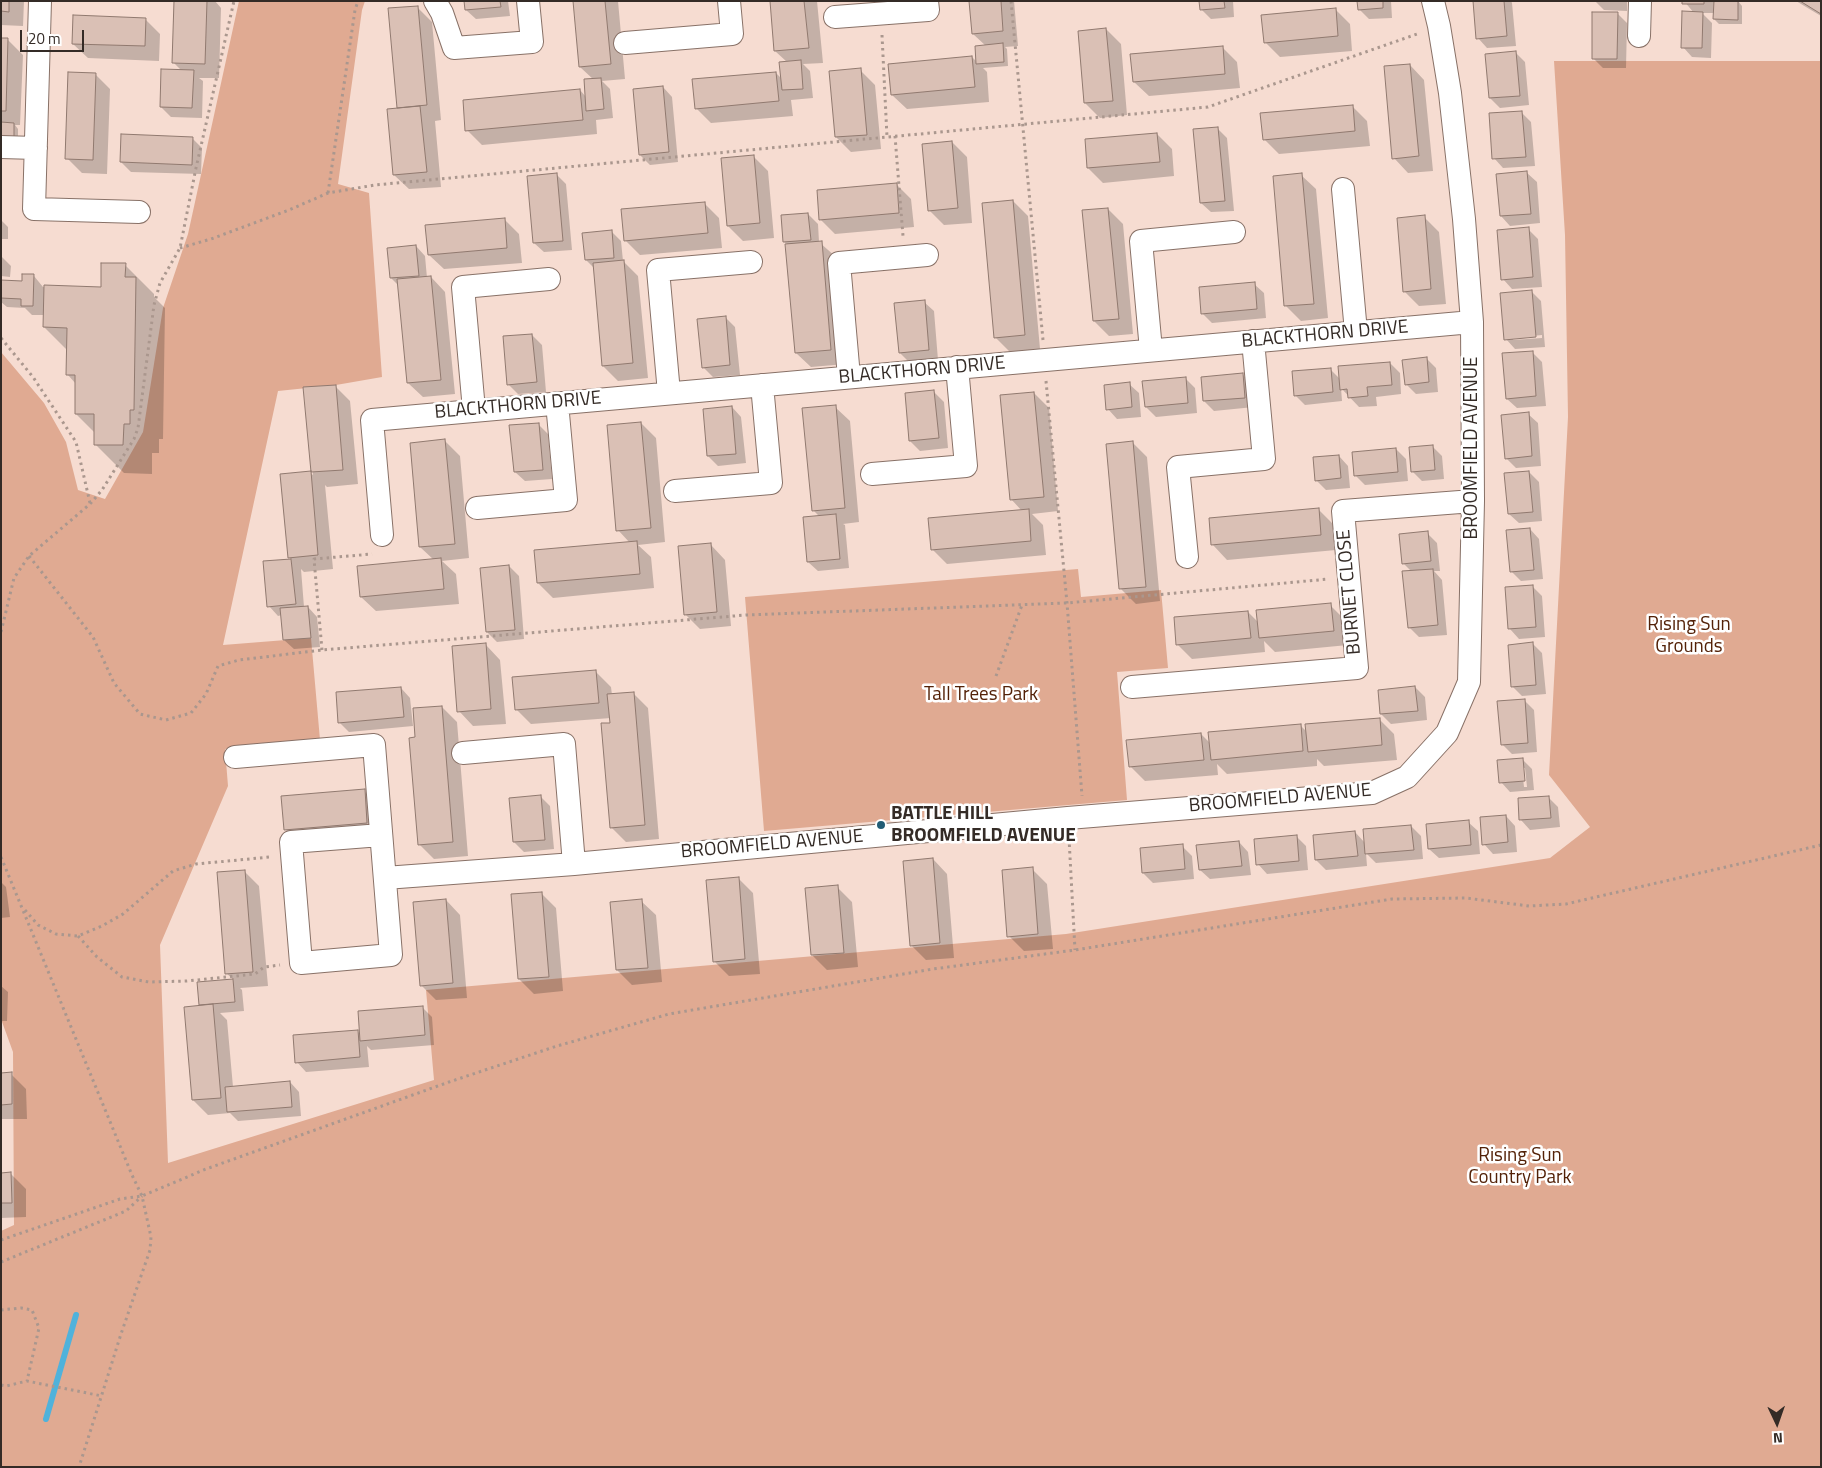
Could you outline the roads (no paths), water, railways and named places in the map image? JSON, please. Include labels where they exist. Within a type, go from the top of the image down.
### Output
[{"type":"street","points":[[40,1],[34,209],[139,212]]},
{"type":"street","points":[[435,1],[442,13],[454,48],[532,42],[528,1]]},
{"type":"street","points":[[625,42],[732,34],[729,1]]},
{"type":"street","points":[[835,17],[928,10],[927,1]]},
{"type":"street","name":"BROOMFIELD AVENUE","points":[[385,878],[574,864],[1076,817],[1372,793],[1407,777],[1447,733],[1469,682],[1473,500],[1472,322],[1464,219],[1450,93],[1434,1]]},
{"type":"street","points":[[1638,36],[1640,1]]},
{"type":"street","points":[[1,147],[36,148]]},
{"type":"street","points":[[1343,189],[1356,332]]},
{"type":"street","points":[[1151,350],[1141,241],[1234,232]]},
{"type":"street","points":[[849,377],[839,263],[916,256]]},
{"type":"street","points":[[669,393],[658,270],[751,262]]},
{"type":"street","points":[[474,410],[463,287],[549,279]]},
{"type":"street","name":"BLACKTHORN DRIVE","points":[[382,535],[372,420],[1472,322]]},
{"type":"street","points":[[1186,557],[1178,467],[1264,459],[1253,341]]},
{"type":"street","points":[[872,474],[966,466],[957,368]]},
{"type":"street","points":[[675,491],[771,483],[762,385]]},
{"type":"street","points":[[477,508],[566,500],[557,403]]},
{"type":"street","name":"BURNET CLOSE","points":[[1132,687],[1357,668],[1344,511],[1473,500]]},
{"type":"street","points":[[462,752],[564,744],[574,864]]},
{"type":"street","points":[[235,757],[374,745],[391,955],[301,963],[291,842],[381,835]]},
{"type":"waterway","points":[[46,1419],[76,1315]]},
{"type":"place","name":"BATTLE HILL BROOMFIELD AVENUE","points":[[881,825]]},
{"type":"park label","name":"Rising Sun Grounds","points":[[1689,636]]},
{"type":"park label","name":"Tall Trees Park","points":[[981,695]]},
{"type":"park label","name":"Rising Sun Country Park","points":[[1520,1167]]}]
